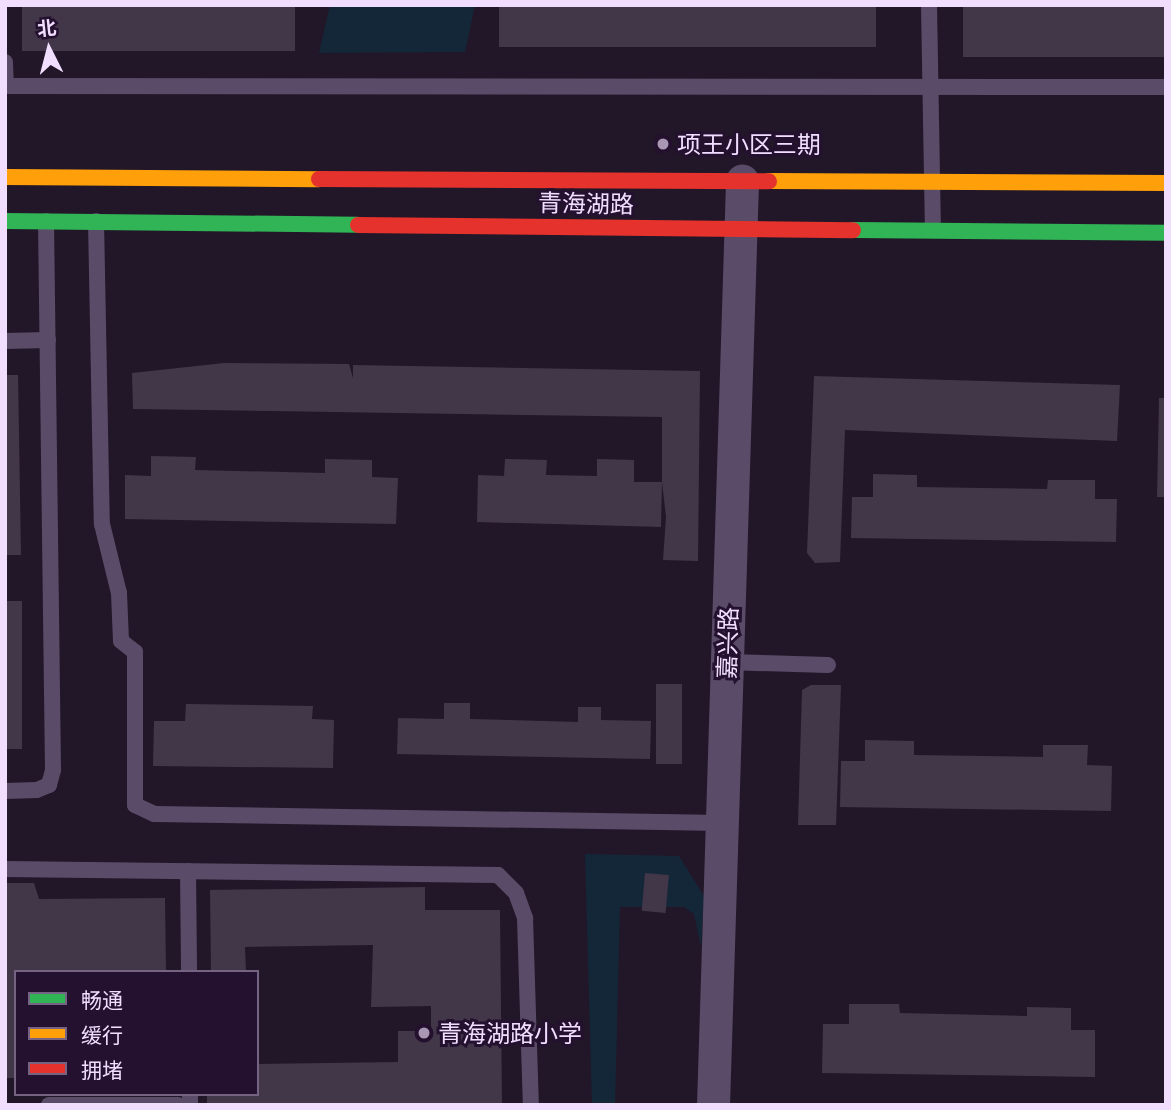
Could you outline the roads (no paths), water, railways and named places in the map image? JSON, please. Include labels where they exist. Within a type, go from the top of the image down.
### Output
[{"type":"main road","name":"青海湖路","points":[[5,177],[1166,183]]},
{"type":"main road","name":"青海湖路","points":[[5,221],[1166,233]]},
{"type":"street","name":"嘉兴路","points":[[713,1105],[742,180]]},
{"type":"lane","points":[[929,5],[933,229]]},
{"type":"lane","points":[[5,62],[6,86],[930,89],[1166,87]]},
{"type":"lane","points":[[5,791],[37,790],[49,785],[53,770],[47,221]]},
{"type":"lane","points":[[96,221],[102,524],[119,593],[121,641],[135,652],[135,805],[154,814],[722,823]]},
{"type":"lane","points":[[5,341],[48,340]]},
{"type":"lane","points":[[726,662],[828,665]]},
{"type":"lane","points":[[5,869],[498,875],[516,893],[525,918],[531,1105]]},
{"type":"lane","points":[[188,872],[189,970]]},
{"type":"lane","points":[[49,1105],[177,1105]]},
{"type":"place","name":"项王小区三期","points":[[663,144]]},
{"type":"place","name":"青海湖路小学","points":[[424,1033]]}]
